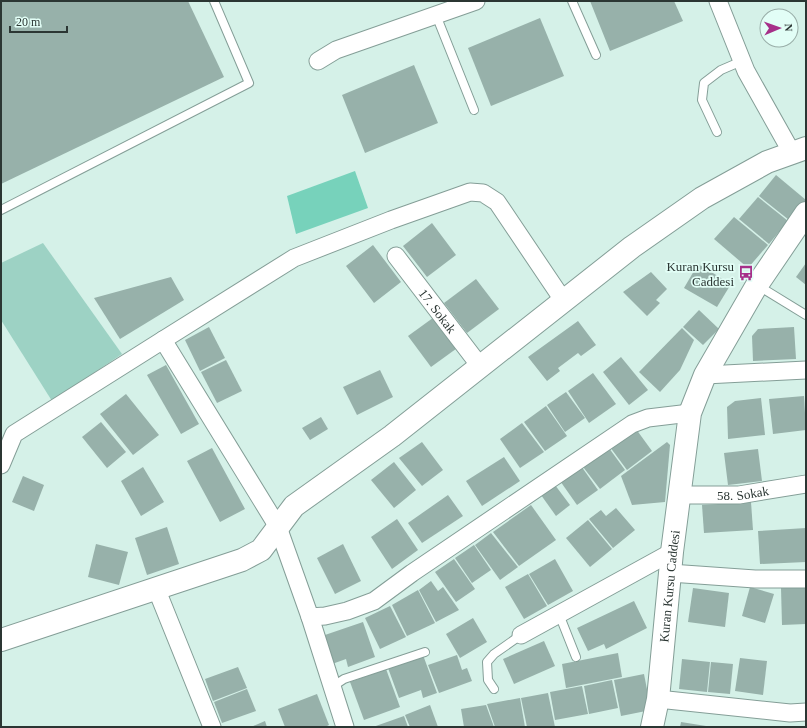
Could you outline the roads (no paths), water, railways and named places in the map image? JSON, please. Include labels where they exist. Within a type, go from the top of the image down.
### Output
[{"type":"street","points":[[318,61],[336,50],[476,1]]},
{"type":"street","points":[[1,640],[242,560],[261,550],[294,506],[392,436],[632,247],[702,198],[767,162],[799,151],[742,61],[718,1]]},
{"type":"street","points":[[1,465],[14,434],[294,258],[470,192],[483,193],[497,202],[564,300]]},
{"type":"street","name":"Kuran Kursu Caddesi","points":[[652,727],[658,699],[671,562],[690,413],[705,375],[757,285],[806,213]]},
{"type":"street","name":"17. Sokak","points":[[396,256],[480,366]]},
{"type":"street","points":[[163,340],[278,527],[310,617],[345,727]]},
{"type":"street","points":[[705,375],[806,370]]},
{"type":"street","points":[[310,617],[325,616],[347,611],[374,601],[412,572],[632,424],[648,418],[690,413]]},
{"type":"street","name":"58. Sokak","points":[[679,495],[739,495],[806,484]]},
{"type":"street","points":[[521,635],[559,614],[671,562],[755,579],[806,579]]},
{"type":"street","points":[[156,588],[212,727]]},
{"type":"street","points":[[658,699],[790,713],[806,712]]},
{"type":"lane","points":[[1,210],[249,83],[214,1]]},
{"type":"lane","points":[[572,1],[596,55]]},
{"type":"lane","points":[[436,15],[474,110]]},
{"type":"lane","points":[[717,132],[702,100],[704,83],[721,70],[742,61]]},
{"type":"lane","points":[[757,285],[806,315]]},
{"type":"lane","points":[[559,614],[576,657]]},
{"type":"lane","points":[[494,688],[488,680],[487,662],[494,654],[521,635]]},
{"type":"lane","points":[[332,687],[344,679],[425,652]]},
{"type":"place","name":"Kuran Kursu Caddesi","points":[[746,273]]}]
